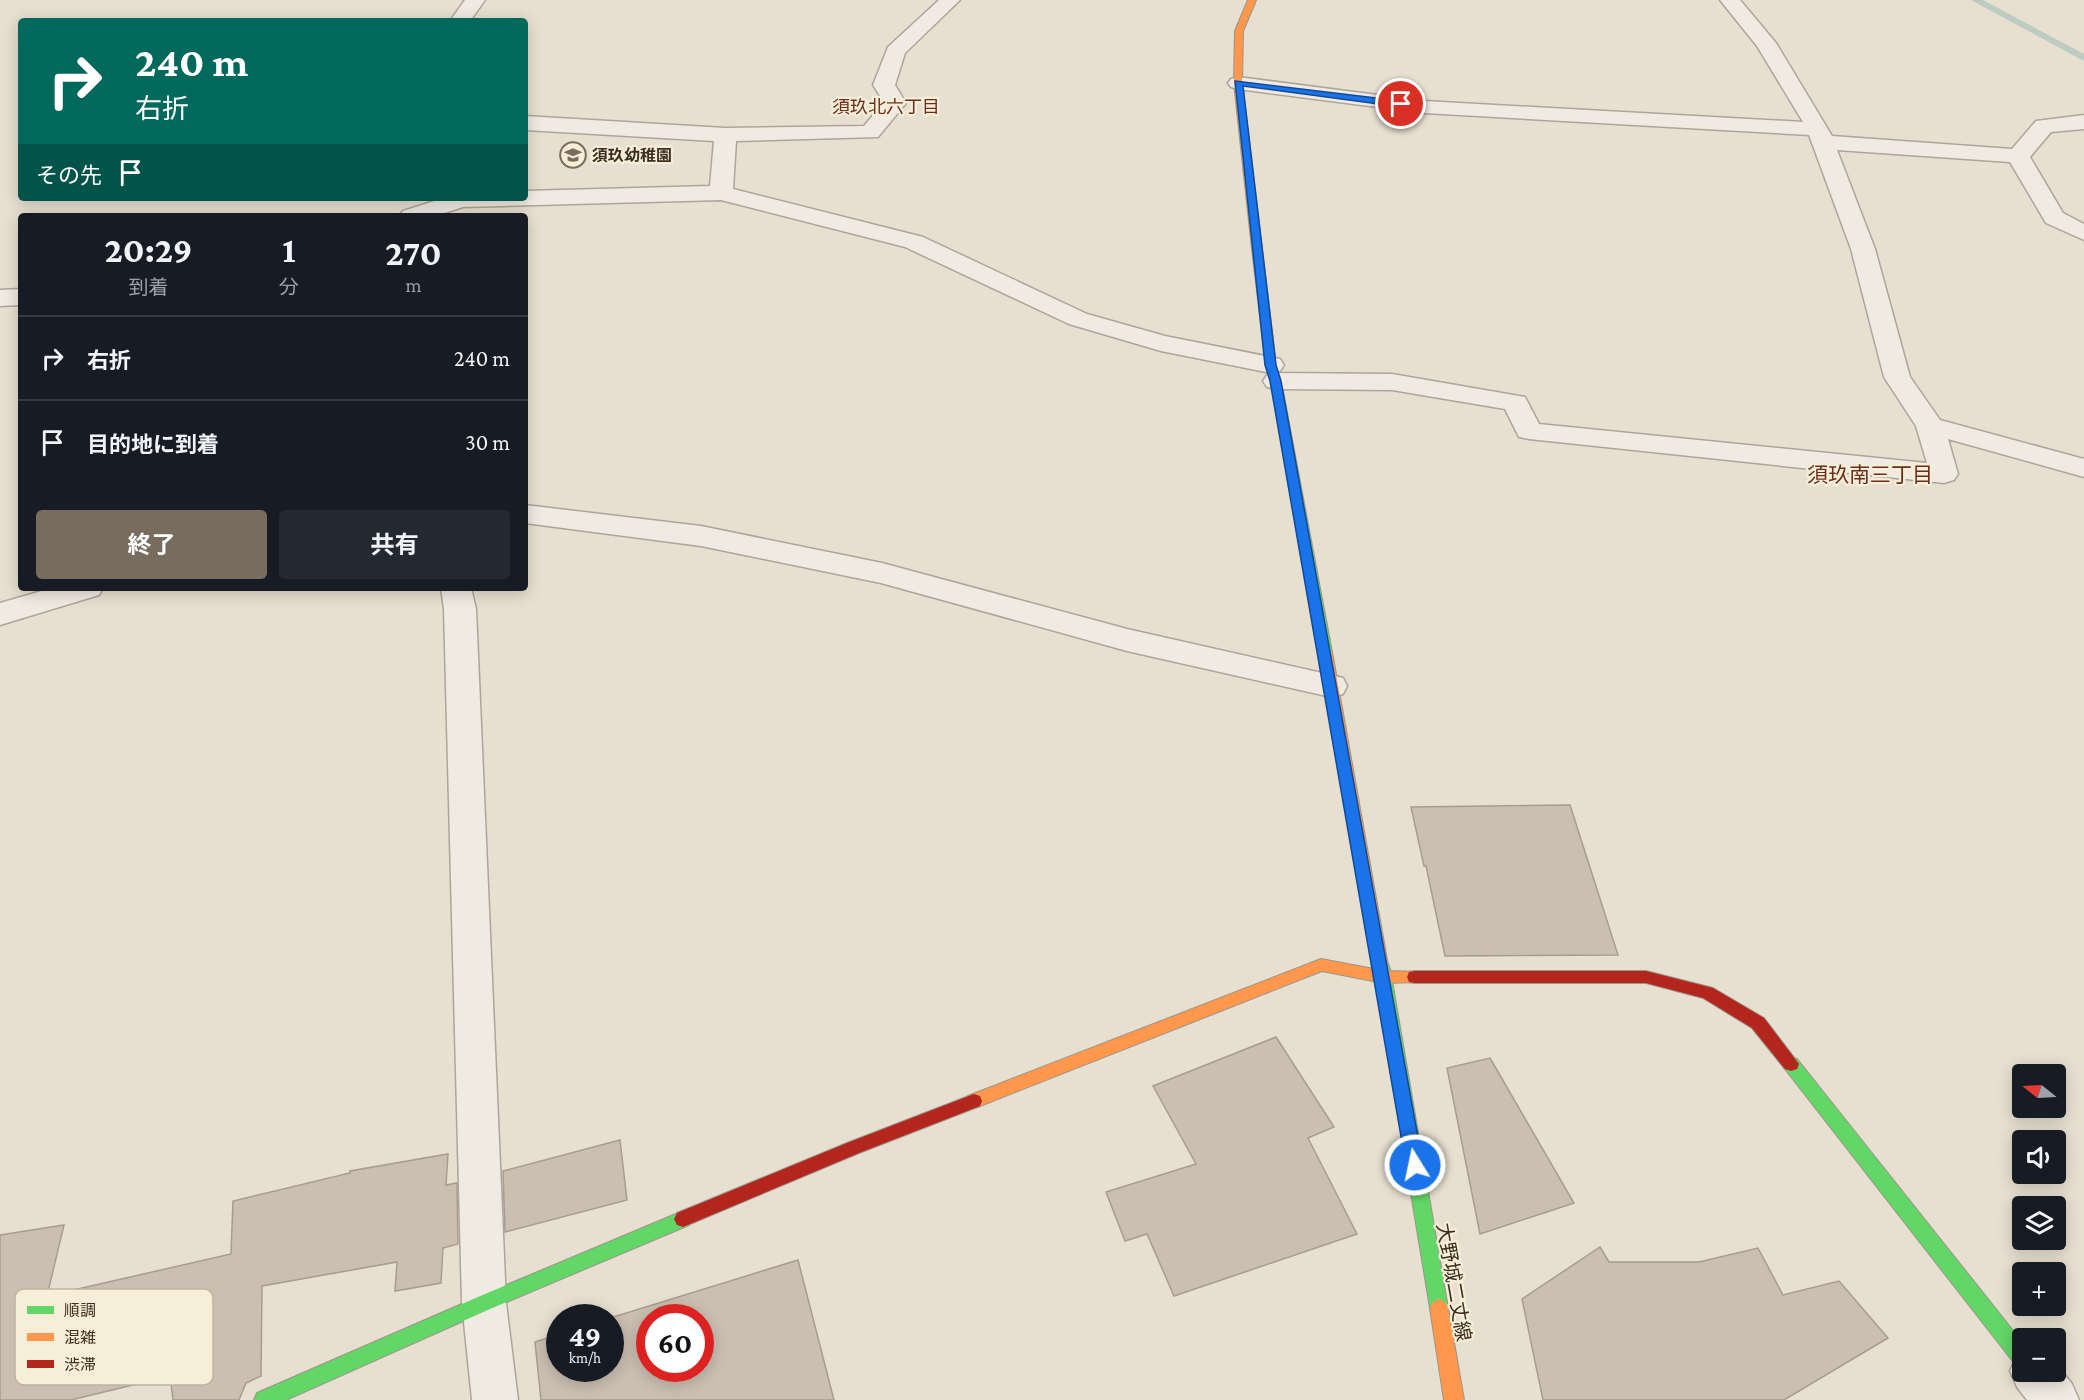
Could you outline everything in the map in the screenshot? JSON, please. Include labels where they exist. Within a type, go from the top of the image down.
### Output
[{"type":"main road","name":"大野城二丈線","points":[[1251,0],[1239,31],[1238,83],[1273,373],[1383,977],[1454,1400]]},
{"type":"main road","points":[[264,1400],[484,1303],[853,1148],[1321,965],[1383,977],[1646,976],[1707,993],[1758,1023],[2012,1344]]},
{"type":"street","points":[[462,18],[476,0]]},
{"type":"street","points":[[528,123],[725,135],[870,132],[895,104],[884,85],[896,51],[950,0]]},
{"type":"street","points":[[528,198],[721,193],[914,242],[1078,319],[1273,373],[1392,382],[1515,403],[1529,430],[1944,474],[1930,426],[1897,376],[1863,249],[1820,136],[1766,43],[1730,0]]},
{"type":"street","points":[[1238,83],[1424,107],[1820,136],[2018,156]]},
{"type":"street","points":[[2018,156],[2044,126],[2084,122]]},
{"type":"street","points":[[721,193],[725,135]]},
{"type":"street","points":[[2018,156],[2054,218],[2084,233]]},
{"type":"street","points":[[420,213],[458,201]]},
{"type":"street","points":[[0,298],[18,297]]},
{"type":"street","points":[[1930,426],[2084,468]]},
{"type":"street","points":[[528,514],[701,536],[882,573],[1127,640],[1331,687]]},
{"type":"street","points":[[0,614],[78,591]]},
{"type":"street","points":[[457,591],[460,609],[484,1303],[495,1400]]},
{"type":"street","points":[[2042,1382],[2056,1400]]},
{"type":"building","points":[[1570,805],[1618,955],[1445,956],[1411,807]]},
{"type":"building","points":[[1276,1037],[1334,1127],[1308,1138],[1357,1234],[1174,1296],[1147,1234],[1125,1241],[1106,1192],[1196,1164],[1153,1086]]},
{"type":"building","points":[[1490,1058],[1574,1203],[1480,1234],[1447,1068]]},
{"type":"building","points":[[620,1140],[627,1200],[505,1232],[503,1171]]},
{"type":"building","points":[[448,1154],[446,1185],[457,1183],[458,1244],[443,1248],[441,1283],[395,1291],[397,1262],[262,1286],[261,1376],[246,1383],[239,1400],[173,1400],[171,1385],[213,1385],[213,1289],[78,1289],[231,1254],[233,1201],[350,1173],[350,1171]]},
{"type":"building","points":[[64,1225],[49,1289],[15,1289],[15,1385],[133,1385],[71,1400],[0,1400],[0,1235]]},
{"type":"building","points":[[1600,1247],[1609,1262],[1699,1262],[1758,1248],[1783,1295],[1839,1281],[1888,1338],[1784,1400],[1543,1400],[1522,1299]]},
{"type":"building","points":[[798,1260],[834,1400],[541,1400],[535,1342],[546,1338],[546,1382],[624,1382],[624,1314],[636,1310],[636,1382],[714,1382],[714,1304],[655,1304]]},
{"type":"waterway","points":[[1976,0],[2084,58]]},
{"type":"traffic: fast","points":[[1257,249],[1271,365],[1276,381],[1325,652]]},
{"type":"traffic: fast","points":[[1382,969],[1439,1308]]},
{"type":"traffic: fast","points":[[1791,1064],[2012,1344]]},
{"type":"traffic: fast","points":[[264,1400],[484,1303],[683,1219]]},
{"type":"traffic: slow","points":[[1252,0],[1239,31],[1238,83],[1257,249]]},
{"type":"traffic: slow","points":[[1325,652],[1382,969]]},
{"type":"traffic: slow","points":[[974,1101],[1321,965],[1383,977],[1415,977]]},
{"type":"traffic: slow","points":[[1439,1308],[1454,1400]]},
{"type":"traffic: jam","points":[[1415,977],[1646,977],[1707,993],[1758,1023],[1791,1064]]},
{"type":"traffic: jam","points":[[683,1219],[853,1148],[974,1101]]},
{"type":"place","name":"須玖幼稚園","points":[[573,155]]},
{"type":"district","name":"須玖北六丁目","points":[[886,107]]},
{"type":"district","name":"須玖南三丁目","points":[[1870,475]]},
{"type":"route","points":[[1401,104],[1238,83],[1271,365],[1276,381],[1415,1165]]}]
